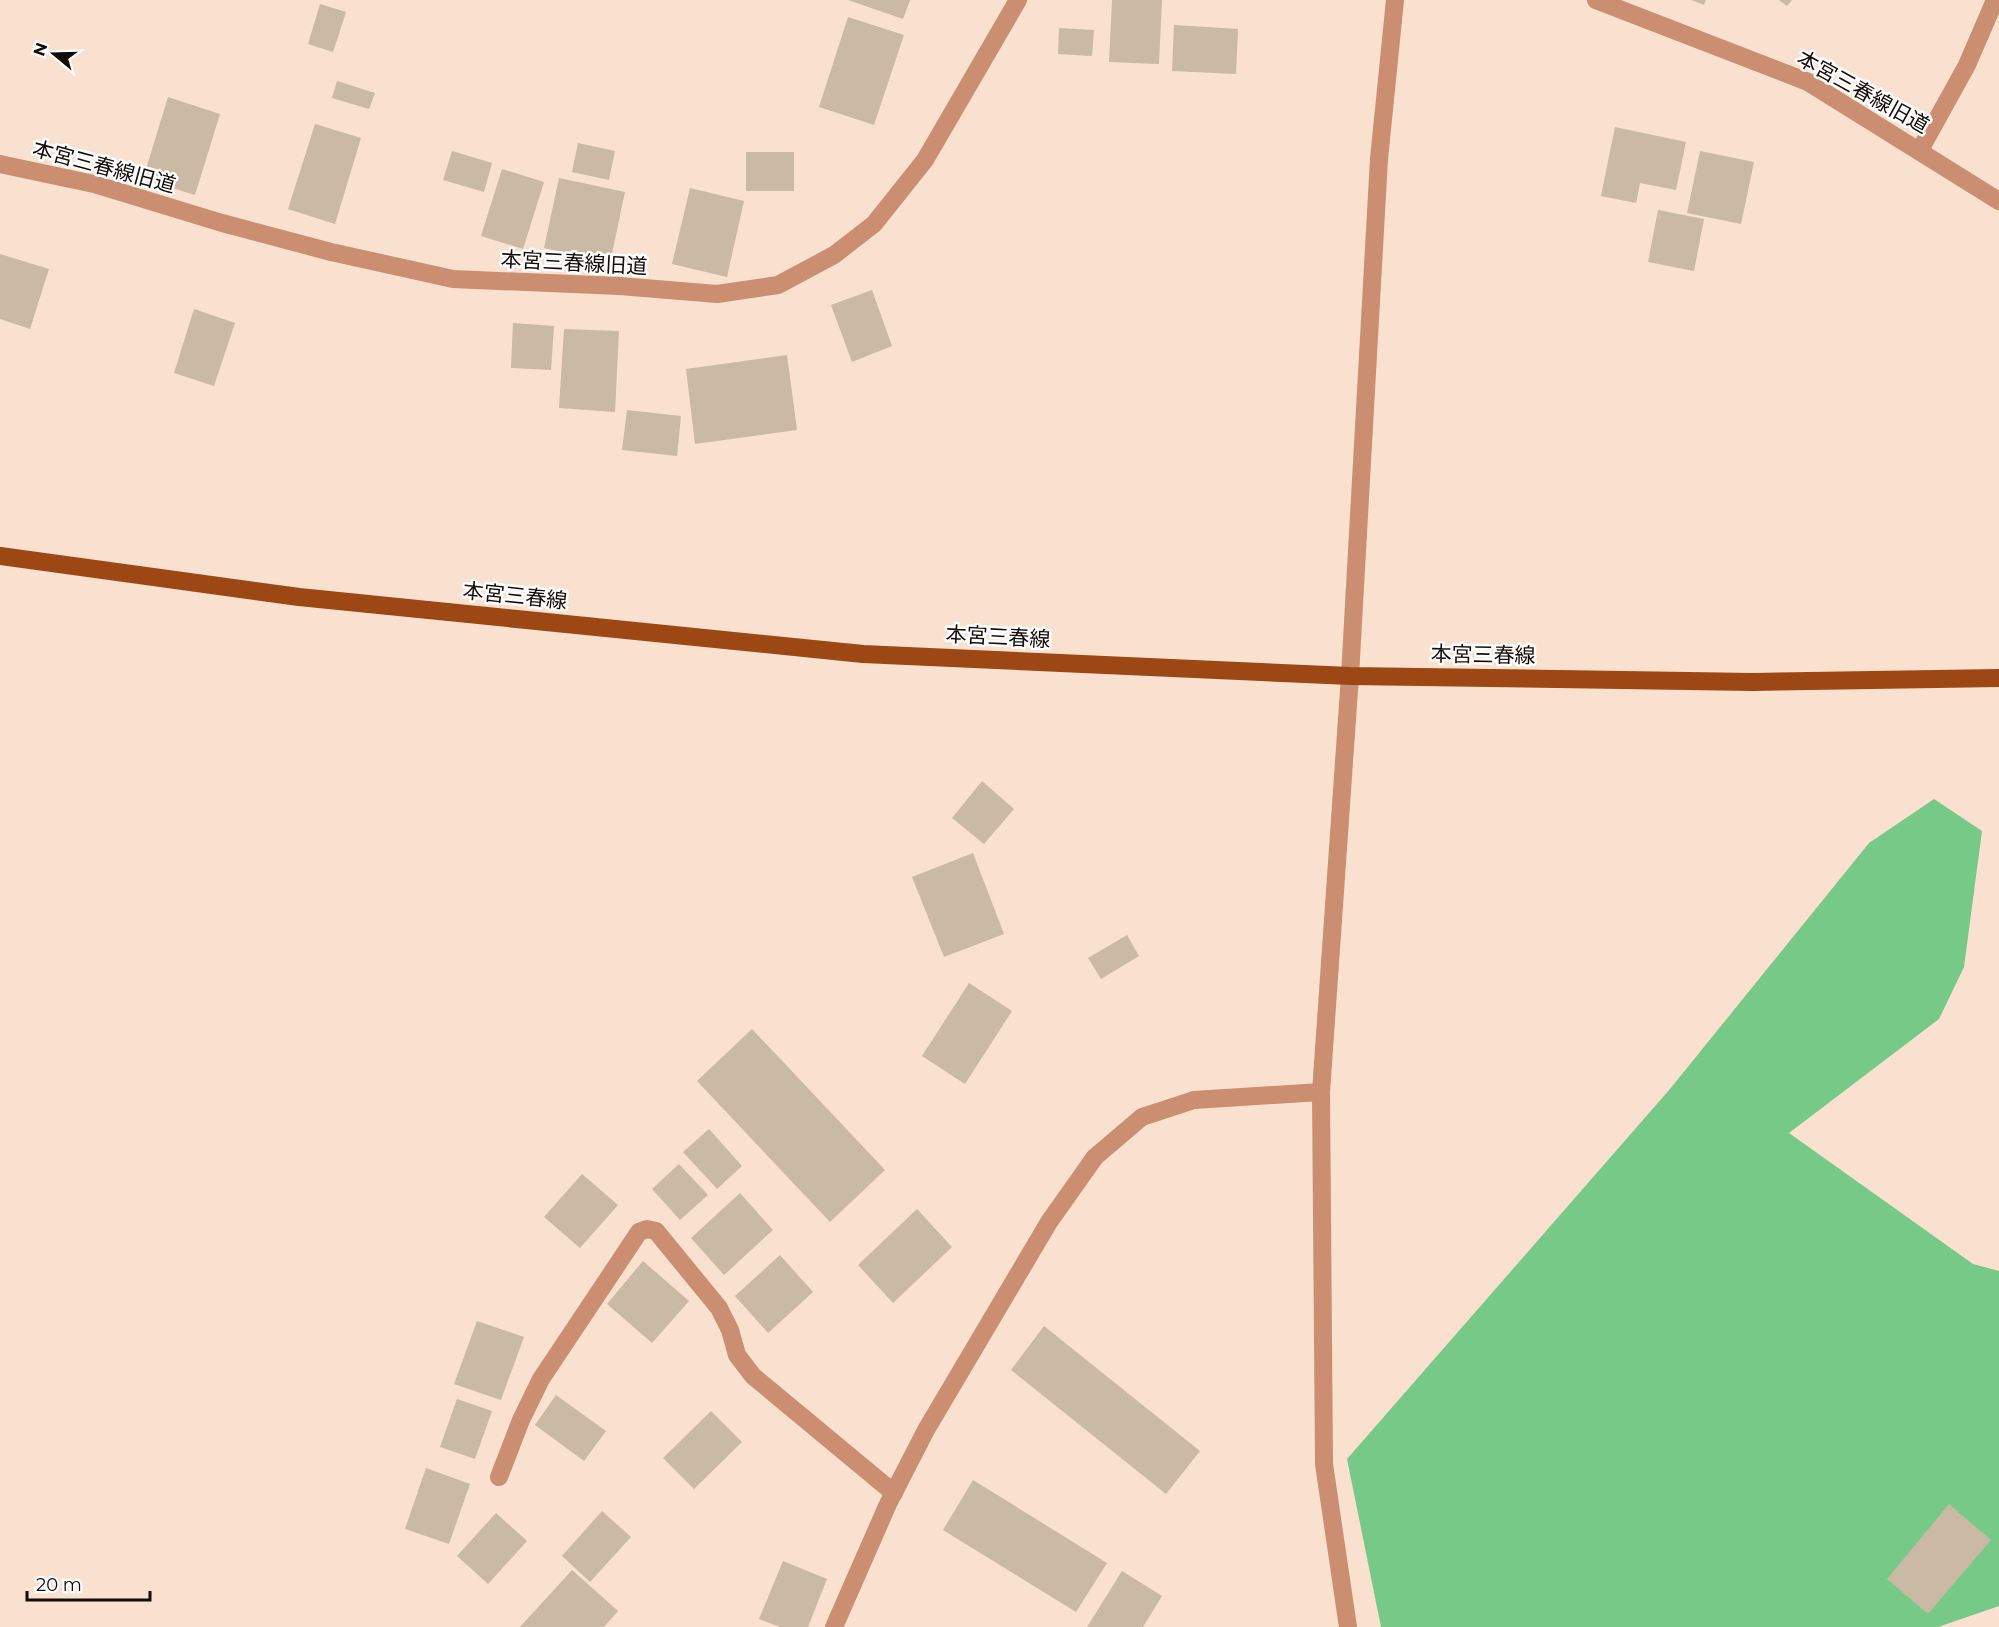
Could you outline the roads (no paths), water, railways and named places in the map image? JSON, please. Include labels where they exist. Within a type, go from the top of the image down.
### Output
[{"type":"main road","name":"本宮三春線","points":[[0,556],[299,597],[863,654],[1350,676],[1754,682],[1999,678]]},
{"type":"street","name":"本宮三春線旧道","points":[[0,164],[94,184],[222,223],[331,252],[453,279],[620,286],[717,294],[778,285],[834,255],[874,224],[925,160],[1018,0]]},
{"type":"street","points":[[1347,1627],[1324,1464],[1321,1092],[1350,676],[1379,159],[1395,0]]},
{"type":"street","name":"本宮三春線旧道","points":[[1596,0],[1808,82],[1999,201]]},
{"type":"street","points":[[1920,150],[1967,65],[1995,0]]},
{"type":"street","points":[[834,1627],[894,1493],[926,1430],[1043,1231],[1095,1157],[1142,1118],[1194,1100],[1321,1092]]},
{"type":"street","points":[[499,1477],[521,1420],[541,1379],[639,1232],[647,1229],[656,1231],[719,1308],[730,1330],[737,1355],[753,1376],[894,1493]]}]
